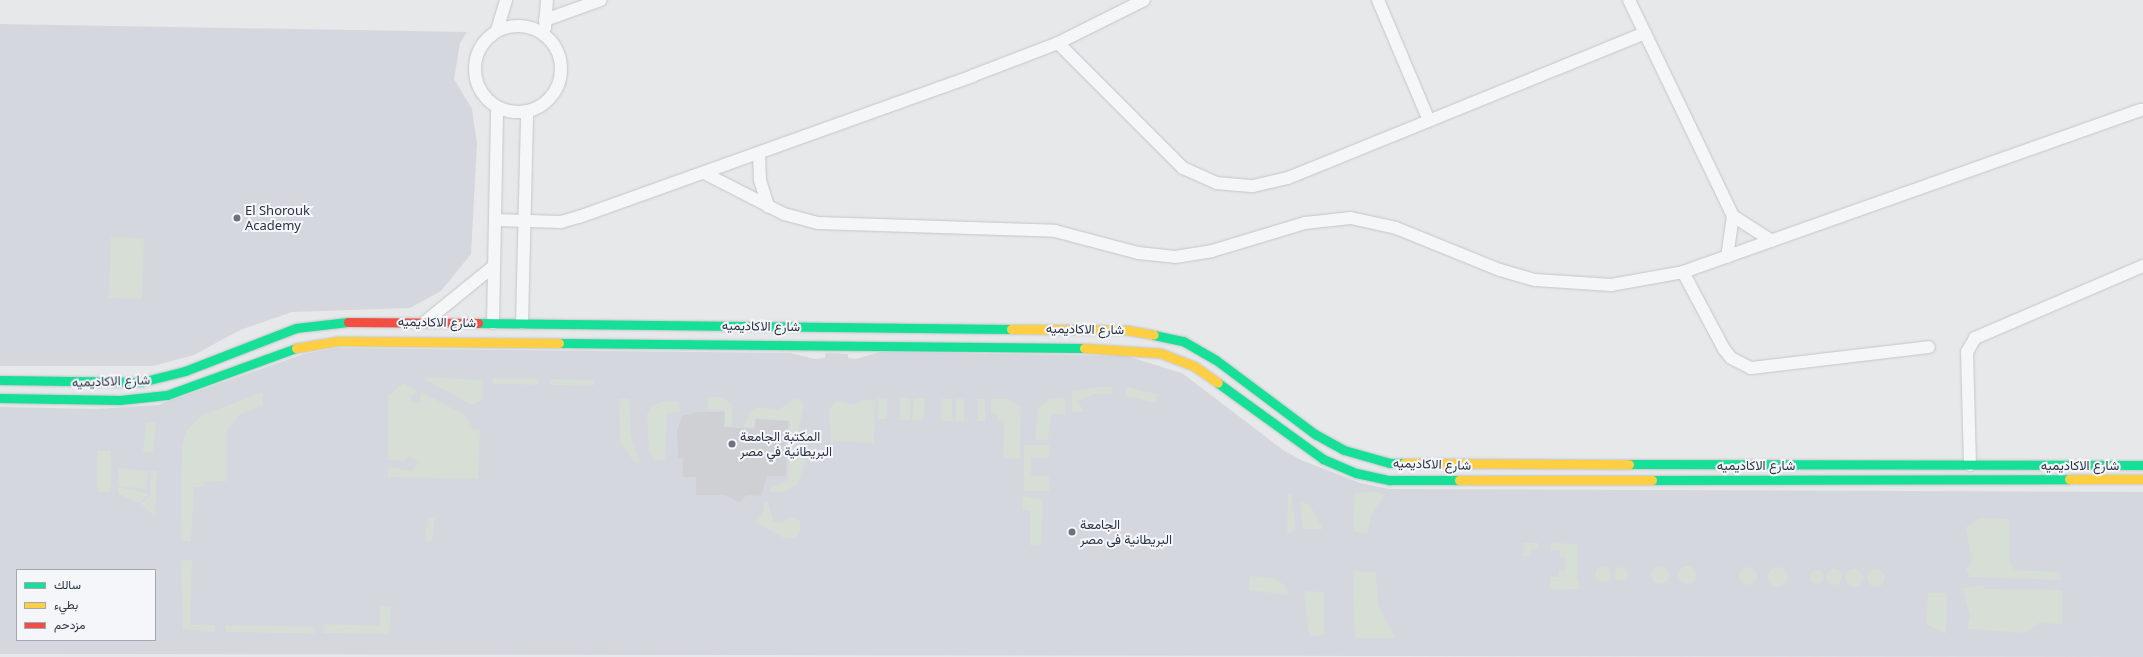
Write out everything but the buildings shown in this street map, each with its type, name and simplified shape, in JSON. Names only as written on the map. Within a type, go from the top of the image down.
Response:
[{"type":"street","points":[[493,323],[498,108],[477,84],[474,69],[476,54],[497,30],[506,0]]},
{"type":"street","points":[[498,108],[527,111],[548,100],[560,79],[559,55],[546,35],[545,20],[547,0]]},
{"type":"street","points":[[545,20],[601,0]]},
{"type":"street","points":[[495,220],[561,222],[579,217],[704,173],[1058,43],[1144,0]]},
{"type":"street","points":[[1378,0],[1429,121]]},
{"type":"street","points":[[1629,0],[1733,216],[1772,240]]},
{"type":"street","points":[[497,30],[522,25],[546,35]]},
{"type":"street","points":[[1058,43],[1169,156],[1183,168],[1216,183],[1247,186],[1271,184],[1645,33]]},
{"type":"street","points":[[704,173],[768,207],[801,220],[831,224],[1055,231],[1138,253],[1175,257],[1212,251],[1305,223],[1351,218],[1396,228],[1500,270],[1536,280],[1611,285],[1683,272],[2141,110]]},
{"type":"street","points":[[522,323],[527,111]]},
{"type":"street","points":[[759,153],[760,180],[768,207]]},
{"type":"street","points":[[1728,256],[1733,216]]},
{"type":"street","points":[[425,322],[494,266]]},
{"type":"street","points":[[1970,465],[1967,352],[1975,338],[2143,266]]},
{"type":"street","points":[[1683,272],[1724,349],[1731,358],[1751,368],[1929,347]]},
{"type":"street","name":"شارع الاكاديميه","points":[[0,380],[118,383],[163,378],[296,328],[336,322],[1127,330],[1165,335],[1200,350],[1315,434],[1344,450],[1390,463],[1456,465],[2143,465]]},
{"type":"street","points":[[633,324],[633,343]]},
{"type":"street","points":[[296,328],[300,347]]},
{"type":"street","points":[[973,328],[973,347]]},
{"type":"street","name":"شارع الاكاديميه","points":[[0,398],[120,400],[167,395],[300,347],[357,340],[1124,348],[1160,353],[1194,366],[1308,450],[1339,467],[1390,480],[2143,480]]},
{"type":"street","points":[[60,382],[62,400]]},
{"type":"street","points":[[1456,465],[1456,481]]},
{"type":"street","points":[[1904,465],[1904,480]]},
{"type":"shaded area","name":"El Shorouk Academy","points":[[0,24],[467,32],[460,43],[454,79],[472,109],[477,144],[471,254],[441,291],[410,308],[292,312],[240,330],[194,355],[153,366],[0,366]]},
{"type":"shaded area","points":[[111,237],[144,238],[142,299],[109,298]]},
{"type":"shaded area","name":"الجامعة البريطانية فى مصر","points":[[336,348],[790,353],[815,359],[825,358],[826,353],[848,354],[848,358],[856,359],[880,352],[1126,356],[1182,373],[1283,450],[1301,460],[1360,483],[1389,489],[2143,492],[2143,657],[0,654],[0,407],[97,409],[158,405],[304,354]]},
{"type":"shaded area","points":[[428,377],[483,380],[483,399],[472,405],[426,380]]},
{"type":"shaded area","points":[[493,378],[538,379],[538,385],[493,384]]},
{"type":"shaded area","points":[[550,379],[594,380],[594,386],[550,385]]},
{"type":"shaded area","points":[[403,383],[418,391],[410,397],[412,403],[420,403],[421,392],[465,415],[473,429],[480,430],[478,479],[388,477],[388,467],[411,471],[418,463],[410,456],[404,461],[388,460],[388,396]]},
{"type":"shaded area","points":[[1095,387],[1112,387],[1112,394],[1094,394],[1078,401],[1084,412],[1072,412],[1072,391]]},
{"type":"shaded area","points":[[1127,387],[1157,394],[1155,403],[1125,396]]},
{"type":"shaded area","points":[[263,392],[263,405],[239,415],[227,431],[227,481],[204,482],[203,487],[194,487],[191,541],[181,541],[182,445],[187,430],[202,415]]},
{"type":"shaded area","points":[[708,397],[721,397],[732,404],[732,426],[725,426],[725,410],[708,409]]},
{"type":"shaded area","points":[[878,398],[887,398],[887,419],[878,419]]},
{"type":"shaded area","points":[[900,398],[910,398],[910,420],[900,420]]},
{"type":"shaded area","points":[[914,398],[925,399],[923,421],[912,420]]},
{"type":"shaded area","points":[[1050,398],[1065,398],[1065,414],[1051,414],[1048,440],[1035,440],[1038,409]]},
{"type":"shaded area","points":[[619,399],[629,399],[631,436],[640,463],[635,463],[620,442]]},
{"type":"shaded area","points":[[794,399],[799,399],[804,405],[796,439],[790,438],[790,421],[755,418],[754,427],[744,427],[751,410],[759,407],[778,410]]},
{"type":"shaded area","points":[[864,399],[875,401],[874,443],[831,441],[829,409],[837,401],[855,405]]},
{"type":"shaded area","points":[[941,399],[952,399],[952,421],[941,421]]},
{"type":"shaded area","points":[[956,399],[964,399],[964,421],[956,421]]},
{"type":"shaded area","points":[[978,399],[985,399],[985,421],[978,421]]},
{"type":"shaded area","points":[[991,399],[1009,399],[1021,408],[1020,459],[1003,458],[1004,421],[998,420],[998,414],[991,413]]},
{"type":"shaded area","points":[[665,401],[679,402],[680,412],[667,413],[665,460],[654,460],[649,451],[647,414],[653,405]]},
{"type":"shaded area","points":[[146,422],[156,423],[153,453],[143,452]]},
{"type":"shaded area","points":[[1024,445],[1049,445],[1049,458],[1031,458],[1031,476],[1049,476],[1049,491],[1024,491]]},
{"type":"shaded area","points":[[97,451],[111,451],[111,492],[97,492]]},
{"type":"shaded area","points":[[790,455],[806,458],[798,484],[785,492],[770,492],[770,488],[788,480]]},
{"type":"shaded area","points":[[119,468],[148,471],[146,489],[117,486]]},
{"type":"shaded area","points":[[151,471],[157,471],[155,516],[141,504],[151,494]]},
{"type":"shaded area","points":[[118,487],[148,494],[140,503],[118,494]]},
{"type":"shaded area","points":[[1379,492],[1385,495],[1372,513],[1367,534],[1353,531],[1355,493]]},
{"type":"shaded area","points":[[1288,493],[1291,494],[1296,528],[1287,535]]},
{"type":"shaded area","points":[[1023,496],[1043,500],[1041,546],[1030,545],[1030,510],[1022,510]]},
{"type":"shaded area","points":[[768,501],[773,521],[780,523],[791,517],[799,520],[801,528],[796,538],[784,538],[755,522],[763,513],[764,502]]},
{"type":"shaded area","points":[[1300,502],[1310,505],[1323,529],[1303,529]]},
{"type":"shaded area","points":[[428,517],[435,518],[432,542],[425,541]]},
{"type":"shaded area","points":[[1980,518],[2009,519],[2009,561],[2015,570],[2058,572],[2063,580],[1970,577],[1966,569],[1972,563],[1966,527]]},
{"type":"shaded area","points":[[1523,543],[1539,543],[1538,549],[1531,549],[1531,556],[1523,556]]},
{"type":"shaded area","points":[[1551,543],[1577,544],[1577,575],[1580,589],[1550,590],[1550,577],[1559,577],[1559,571],[1565,571],[1565,557],[1560,557],[1560,550],[1551,550]]},
{"type":"shaded area","points":[[181,560],[192,560],[190,625],[215,625],[214,632],[183,629]]},
{"type":"shaded area","points":[[1600,566],[1606,566],[1611,571],[1609,580],[1606,582],[1600,582],[1595,577],[1595,571]]},
{"type":"shaded area","points":[[1656,566],[1664,566],[1669,571],[1667,582],[1664,584],[1656,584],[1651,579],[1651,571]]},
{"type":"shaded area","points":[[1687,566],[1693,569],[1696,575],[1693,581],[1687,584],[1681,581],[1678,575],[1681,569]]},
{"type":"shaded area","points":[[1618,567],[1624,567],[1628,571],[1628,577],[1624,581],[1618,581],[1614,577],[1614,571]]},
{"type":"shaded area","points":[[1748,567],[1754,570],[1757,576],[1754,582],[1748,585],[1742,582],[1739,576],[1742,570]]},
{"type":"shaded area","points":[[1778,567],[1785,570],[1788,577],[1785,584],[1778,587],[1771,584],[1768,577],[1771,570]]},
{"type":"shaded area","points":[[1834,569],[1841,574],[1842,577],[1837,584],[1834,585],[1827,580],[1826,577],[1831,570]]},
{"type":"shaded area","points":[[1854,569],[1860,572],[1863,578],[1860,584],[1854,587],[1848,584],[1845,578],[1848,572]]},
{"type":"shaded area","points":[[1876,569],[1882,572],[1885,578],[1882,584],[1876,587],[1870,584],[1867,578],[1870,572]]},
{"type":"shaded area","points":[[1814,570],[1820,570],[1824,574],[1824,580],[1820,584],[1814,584],[1810,580],[1810,574]]},
{"type":"shaded area","points":[[1353,571],[1376,572],[1378,605],[1395,638],[1355,638]]},
{"type":"shaded area","points":[[1250,576],[1276,579],[1284,585],[1289,595],[1249,590]]},
{"type":"shaded area","points":[[1984,585],[1985,589],[2062,590],[2062,625],[2040,622],[2026,633],[1967,629],[1970,616],[1963,588]]},
{"type":"shaded area","points":[[1304,591],[1324,592],[1324,635],[1311,636],[1308,630]]},
{"type":"shaded area","points":[[1928,593],[1947,593],[1946,634],[1926,624]]},
{"type":"shaded area","points":[[380,606],[391,607],[389,634],[323,633],[323,624],[380,626]]},
{"type":"shaded area","points":[[226,625],[315,627],[315,634],[226,632]]},
{"type":"traffic: fast","points":[[0,380],[141,382],[185,371],[296,328],[348,322]]},
{"type":"traffic: fast","points":[[478,323],[1011,329]]},
{"type":"traffic: fast","points":[[1154,335],[1183,341],[1216,360],[1315,434],[1344,450],[1390,463],[1404,463]]},
{"type":"traffic: fast","points":[[559,343],[1084,348]]},
{"type":"traffic: fast","points":[[0,398],[120,400],[167,395],[296,348]]},
{"type":"traffic: fast","points":[[1218,383],[1323,459],[1356,473],[1390,480],[1459,480]]},
{"type":"traffic: fast","points":[[1629,464],[2143,465]]},
{"type":"traffic: fast","points":[[1652,480],[2069,479]]},
{"type":"traffic: slow","points":[[1011,329],[1127,330],[1154,335]]},
{"type":"traffic: slow","points":[[296,348],[338,341],[559,343]]},
{"type":"traffic: slow","points":[[1084,348],[1160,353],[1194,366],[1218,383]]},
{"type":"traffic: slow","points":[[1404,463],[1629,464]]},
{"type":"traffic: slow","points":[[2069,479],[2143,479]]},
{"type":"traffic: slow","points":[[1459,480],[1652,480]]},
{"type":"traffic: jam","points":[[348,322],[478,323]]},
{"type":"place","name":"El Shorouk Academy","points":[[237,218]]},
{"type":"place","name":"المكتبة الجامعة البريطانية في مصر","points":[[732,444]]},
{"type":"place","name":"الجامعة البريطانية فى مصر","points":[[1072,532]]}]
